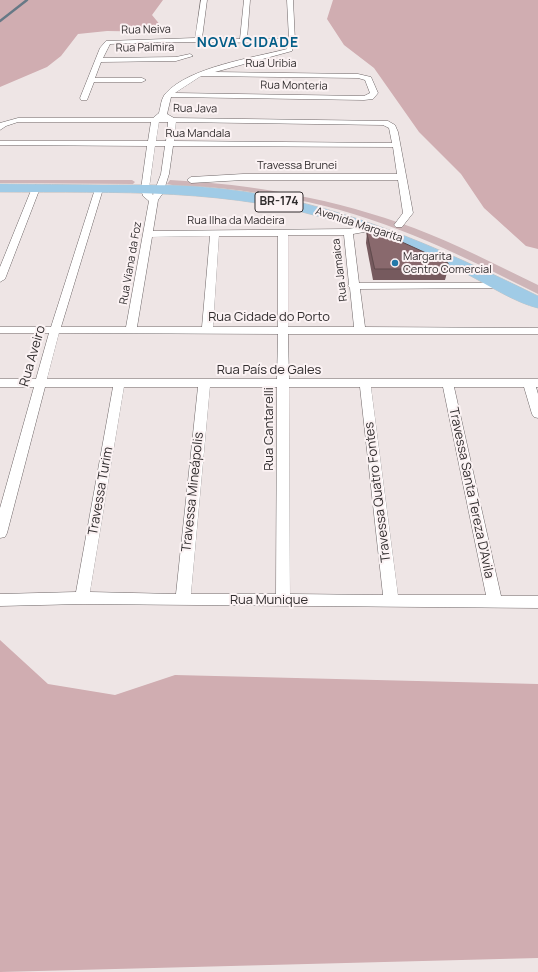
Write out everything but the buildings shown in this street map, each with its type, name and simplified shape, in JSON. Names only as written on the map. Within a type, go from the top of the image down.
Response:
[{"type":"main road","name":"Avenida Margarita","points":[[0,177],[209,191],[273,201],[310,209],[372,228],[428,250],[538,303]]},
{"type":"main road","name":"Avenida Margarita","points":[[0,188],[99,189],[154,187],[191,180],[294,194],[399,225],[496,267]]},
{"type":"street","points":[[204,0],[198,40],[292,41]]},
{"type":"street","points":[[243,41],[247,0]]},
{"type":"street","points":[[154,187],[151,144],[155,120],[163,114],[165,100],[168,95],[188,80],[200,74],[290,50],[292,41],[290,0]]},
{"type":"street","name":"Rua Neiva","points":[[84,98],[103,48],[108,42],[198,40]]},
{"type":"street","name":"Rua Palmira","points":[[99,60],[176,60],[190,56]]},
{"type":"street","name":"Rua Uribia","points":[[200,74],[341,75]]},
{"type":"street","name":"Rua Monteria","points":[[168,95],[364,98],[370,97],[374,93],[368,79],[358,76],[341,75]]},
{"type":"street","points":[[91,80],[142,80]]},
{"type":"street","points":[[154,187],[168,144],[172,120],[163,114]]},
{"type":"street","name":"Rua Java","points":[[0,128],[3,124],[18,120],[380,122],[392,127],[395,145]]},
{"type":"street","name":"Rua Mandala","points":[[0,143],[395,145]]},
{"type":"street","points":[[395,145],[403,177],[408,213],[399,225]]},
{"type":"street","name":"Travessa Brunei","points":[[191,180],[243,177],[403,177]]},
{"type":"street","name":"Rua Viana da Foz","points":[[131,330],[148,234],[154,187]]},
{"type":"street","points":[[0,279],[36,188]]},
{"type":"street","name":"Rua Aveiro","points":[[0,532],[55,330],[99,189]]},
{"type":"street","name":"Rua Jamaica","points":[[360,331],[353,286],[348,232],[372,228]]},
{"type":"street","name":"Rua Ilha da Madeira","points":[[148,234],[348,232]]},
{"type":"street","points":[[206,331],[215,233]]},
{"type":"street","name":"Rua Cantarelli","points":[[283,233],[283,600]]},
{"type":"street","points":[[353,286],[502,285]]},
{"type":"street","name":"Rua Cidade do Porto","points":[[0,330],[538,331]]},
{"type":"street","name":"Rua País de Gales","points":[[0,383],[533,383]]},
{"type":"street","points":[[533,383],[538,414]]},
{"type":"street","name":"Travessa Turim","points":[[82,598],[119,384]]},
{"type":"street","name":"Travessa Mineápolis","points":[[183,600],[204,384]]},
{"type":"street","name":"Travessa Quatro Fontes","points":[[365,384],[391,601]]},
{"type":"street","name":"Travessa Santa Tereza D'Avila","points":[[448,384],[495,602]]},
{"type":"street","name":"Rua Munique","points":[[0,600],[82,598],[538,602]]},
{"type":"shaded area","points":[[0,0],[163,0],[152,15],[166,32],[107,31],[78,34],[61,56],[47,67],[0,87]]},
{"type":"shaded area","points":[[333,0],[538,0],[538,249],[526,246],[484,208],[461,174],[419,132],[374,68],[344,45],[327,19]]},
{"type":"shaded area","points":[[0,180],[132,180],[135,182],[133,184],[0,183]]},
{"type":"shaded area","points":[[170,180],[263,189],[324,201],[384,218],[414,228],[445,241],[538,285],[538,294],[426,240],[369,219],[308,202],[252,192],[212,187],[167,184]]},
{"type":"shaded area","points":[[0,640],[48,684],[115,695],[175,675],[538,684],[538,958],[0,972]]},
{"type":"waterway","points":[[0,21],[27,0]]},
{"type":"place","name":"Margarita Centro Comercial","points":[[395,263]]},
{"type":"district","name":"NOVA CIDADE","points":[[248,43]]}]
